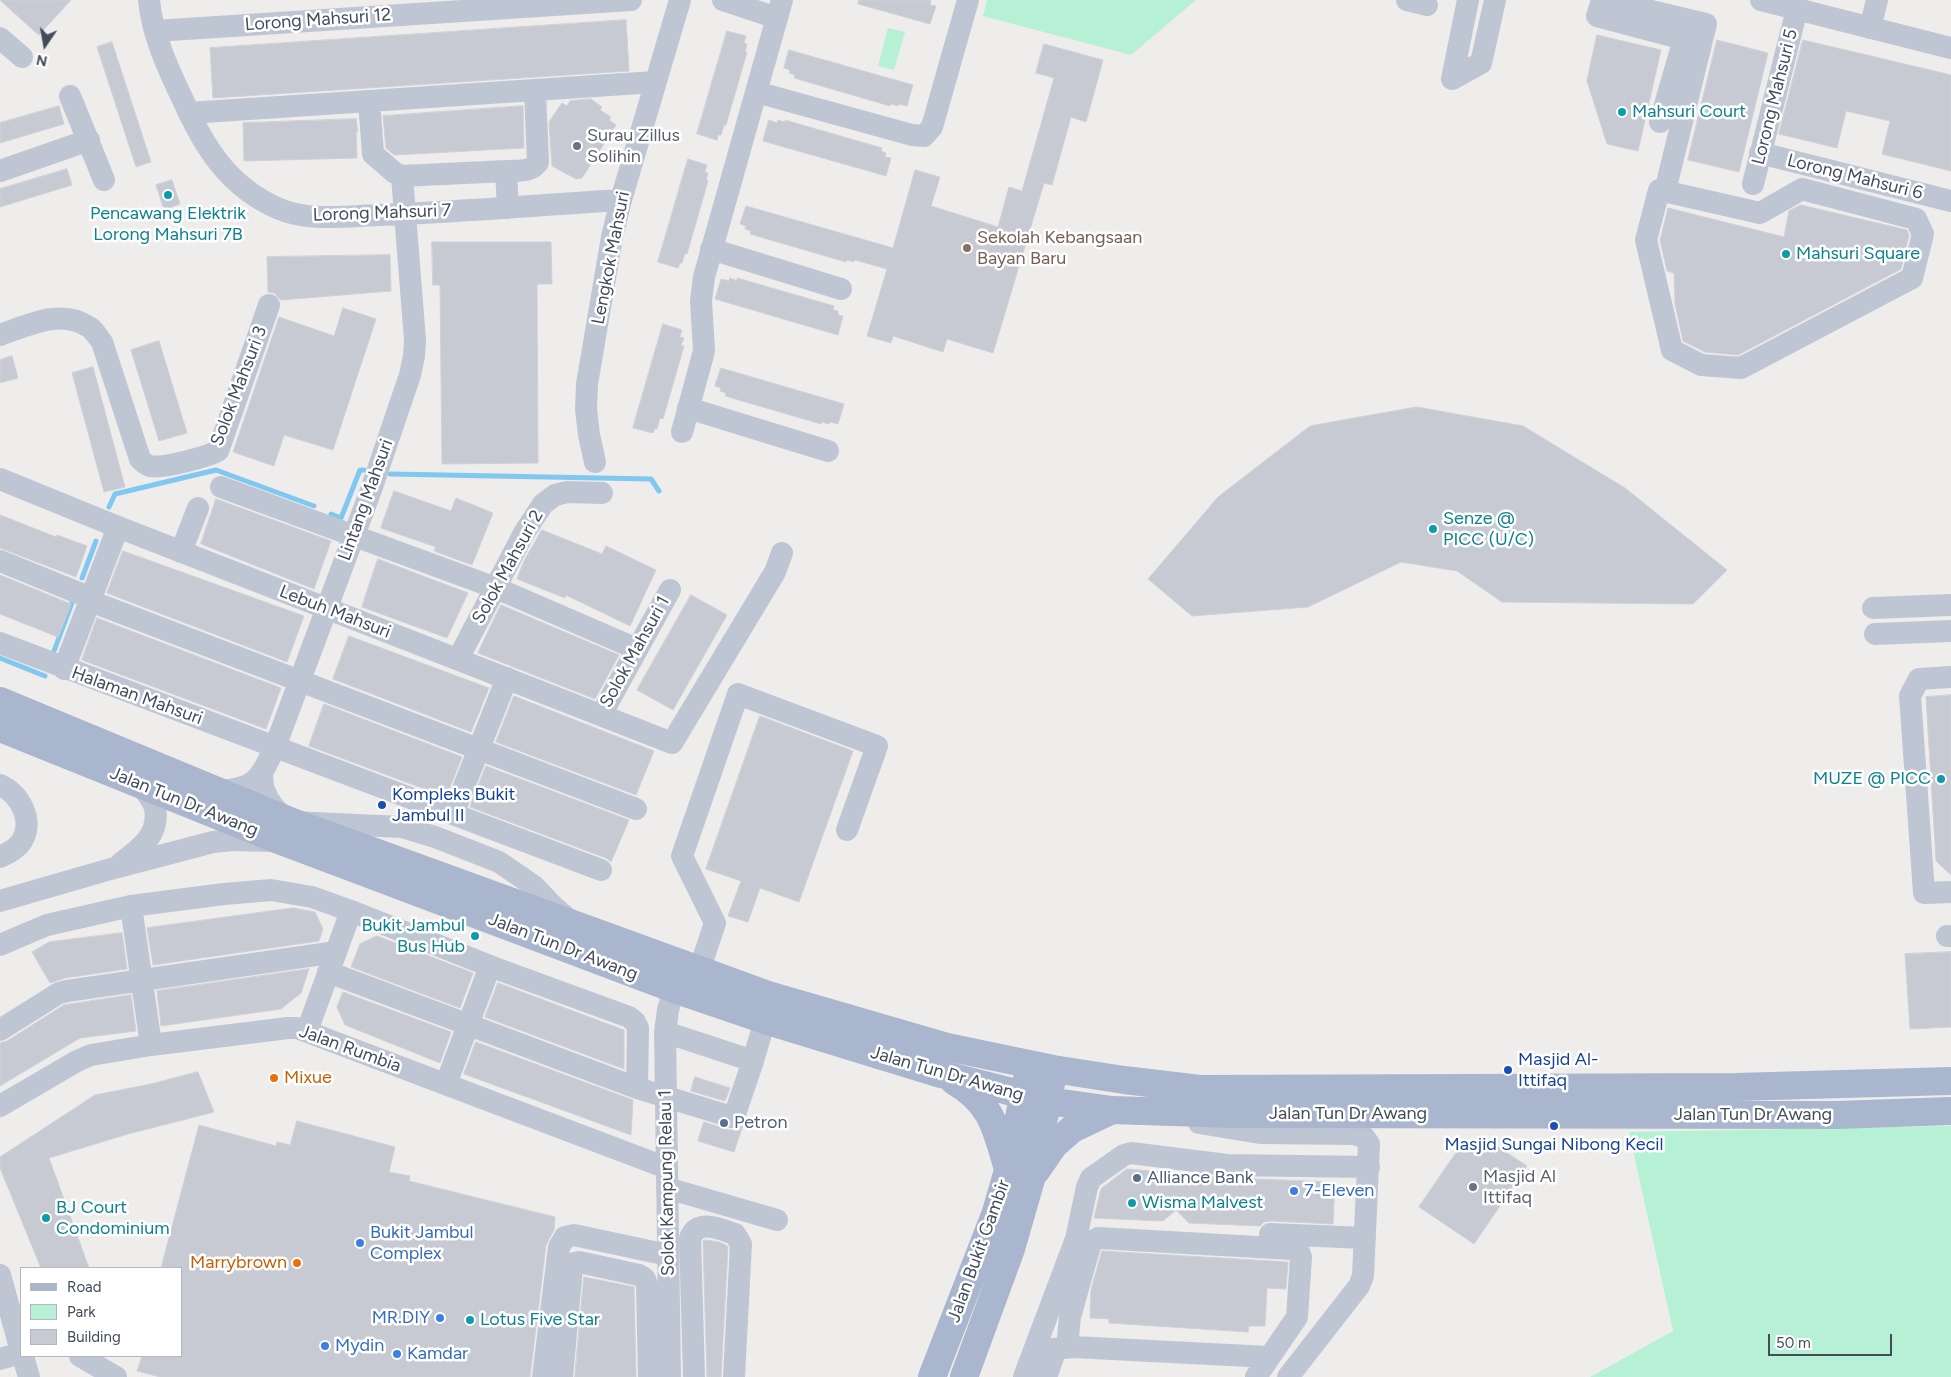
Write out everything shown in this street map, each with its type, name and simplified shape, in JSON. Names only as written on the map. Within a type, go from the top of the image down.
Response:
[{"type":"main road","name":"Jalan Tun Dr Awang","points":[[0,701],[214,791],[286,831],[674,989],[765,1020],[941,1074],[1036,1098],[1112,1110],[1170,1113],[1838,1115],[1951,1111]]},
{"type":"main road","name":"Jalan Tun Dr Awang","points":[[0,728],[140,784],[577,927],[768,996],[947,1047],[1042,1067],[1124,1080],[1200,1089],[1264,1090],[1717,1087],[1951,1081]]},
{"type":"main road","name":"Jalan Bukit Gambir","points":[[964,1377],[1011,1249],[1020,1173],[1042,1067]]},
{"type":"main road","points":[[941,1074],[967,1088],[981,1101],[1020,1173],[1072,1129],[1112,1110]]},
{"type":"main road","name":"Jalan Bukit Gambir","points":[[932,1377],[996,1212],[1020,1173]]},
{"type":"street","name":"Lorong Mahsuri 7","points":[[149,0],[155,31],[189,114],[211,154],[242,187],[279,209],[301,215],[330,216],[404,214],[620,200]]},
{"type":"street","name":"Lorong Mahsuri 12","points":[[155,31],[388,8],[631,0]]},
{"type":"street","name":"Lengkok Mahsuri","points":[[595,462],[586,409],[587,384],[612,237],[620,200],[680,0]]},
{"type":"street","points":[[682,432],[704,351],[702,301],[704,277],[780,9],[723,0]]},
{"type":"street","points":[[756,92],[912,135],[924,136],[932,127],[968,0]]},
{"type":"street","points":[[1468,0],[1452,79],[1481,64],[1495,0]]},
{"type":"street","points":[[1660,122],[1684,39],[1598,16],[1603,0],[1706,24],[1665,191]]},
{"type":"street","points":[[1761,0],[1951,48]]},
{"type":"street","points":[[1870,28],[1877,0]]},
{"type":"street","name":"Lorong Mahsuri 5","points":[[1753,184],[1797,9]]},
{"type":"street","points":[[0,38],[22,57]]},
{"type":"street","points":[[189,114],[655,82]]},
{"type":"street","points":[[369,101],[373,154],[395,173],[402,176],[528,170],[536,166],[538,162],[535,90]]},
{"type":"street","points":[[70,96],[104,180]]},
{"type":"street","points":[[0,171],[89,140]]},
{"type":"street","name":"Lorong Mahsuri 6","points":[[1760,153],[1951,201]]},
{"type":"street","points":[[506,170],[508,208]]},
{"type":"street","name":"Lintang Mahsuri","points":[[262,774],[275,747],[300,681],[410,376],[415,340],[402,176]]},
{"type":"street","points":[[1802,189],[1916,219],[1923,234],[1912,278],[1741,368],[1701,365],[1672,350],[1646,240],[1659,190],[1665,191],[1760,213],[1802,189]]},
{"type":"street","points":[[712,249],[842,289]]},
{"type":"street","name":"Solok Mahsuri 3","points":[[0,335],[50,318],[72,319],[91,327],[102,342],[140,459],[147,466],[156,467],[208,456],[218,451],[269,305]]},
{"type":"street","points":[[688,408],[828,451]]},
{"type":"street","name":"Lebuh Mahsuri","points":[[0,479],[181,552],[672,743],[775,572],[782,553]]},
{"type":"street","points":[[221,487],[496,588],[637,649]]},
{"type":"street","name":"Solok Mahsuri 2","points":[[458,659],[524,532],[543,504],[555,495],[567,492],[602,493]]},
{"type":"street","points":[[181,552],[198,508]]},
{"type":"street","points":[[64,669],[118,527]]},
{"type":"street","points":[[0,561],[90,599],[300,681],[636,809]]},
{"type":"street","name":"Solok Mahsuri 1","points":[[601,715],[670,590]]},
{"type":"street","points":[[1873,608],[1951,605]]},
{"type":"street","points":[[1875,634],[1951,631]]},
{"type":"street","name":"Halaman Mahsuri","points":[[0,643],[64,669],[275,747]]},
{"type":"street","points":[[1951,677],[1919,679],[1910,696],[1924,893],[1951,892]]},
{"type":"street","points":[[453,814],[507,678]]},
{"type":"street","points":[[699,971],[715,923],[682,856],[738,694],[877,746],[847,830]]},
{"type":"street","points":[[275,747],[601,870]]},
{"type":"street","points":[[214,791],[235,790],[250,784],[262,774]]},
{"type":"street","points":[[262,774],[263,788],[286,831]]},
{"type":"street","points":[[114,868],[144,846],[151,835],[155,821],[154,807],[140,784]]},
{"type":"street","points":[[0,785],[16,795],[23,807],[26,831],[16,848],[0,857]]},
{"type":"street","points":[[0,901],[213,842],[286,831],[402,827],[435,837],[499,862],[534,886],[577,927]]},
{"type":"street","points":[[36,890],[46,925]]},
{"type":"street","points":[[0,945],[46,925],[131,906],[271,890],[312,897],[490,966],[629,1017],[638,1028],[638,1088]]},
{"type":"street","points":[[131,906],[151,1045]]},
{"type":"street","points":[[307,1031],[351,911]]},
{"type":"street","points":[[0,1030],[59,994],[141,979],[332,962],[469,1024],[638,1088],[732,1117],[735,1114],[765,1020]]},
{"type":"street","points":[[446,1084],[490,966]]},
{"type":"street","name":"Solok Kampung Relau 1","points":[[670,1377],[661,1292],[668,1255],[665,1032],[668,1010],[674,989]]},
{"type":"street","name":"Jalan Rumbia","points":[[0,1106],[77,1061],[91,1055],[151,1045],[288,1028],[307,1031],[446,1084],[667,1178],[756,1214],[778,1220]]},
{"type":"street","points":[[665,1032],[753,1061]]},
{"type":"street","points":[[1170,1113],[1197,1122],[1260,1133],[1353,1134],[1364,1137],[1370,1144],[1363,1276],[1359,1286],[1288,1377]]},
{"type":"street","points":[[1046,1377],[1087,1186],[1091,1178],[1124,1155],[1131,1153],[1228,1165],[1369,1167]]},
{"type":"street","points":[[694,1377],[690,1238],[692,1233],[707,1225],[735,1234],[741,1244],[734,1377]]},
{"type":"street","points":[[1079,1227],[1365,1238]]},
{"type":"street","points":[[544,1377],[559,1246],[565,1236],[574,1235],[668,1255]]},
{"type":"street","points":[[1024,1377],[1053,1347],[1070,1317],[1091,1242],[1098,1238],[1292,1249],[1299,1252],[1301,1257],[1297,1316],[1256,1377]]},
{"type":"street","points":[[562,1377],[572,1267],[574,1263],[579,1262],[639,1275],[661,1292],[692,1301]]},
{"type":"street","points":[[0,1275],[18,1327],[20,1340]]},
{"type":"street","points":[[649,1377],[661,1292]]},
{"type":"street","points":[[1053,1347],[1269,1358]]},
{"type":"street","points":[[0,1359],[20,1354]]},
{"type":"street","points":[[23,1357],[29,1377]]},
{"type":"street","points":[[82,1357],[116,1377]]},
{"type":"green space","points":[[987,0],[1196,0],[1131,55],[983,16]]},
{"type":"green space","points":[[888,28],[905,32],[894,70],[878,66]]},
{"type":"green space","points":[[1951,1126],[1951,1377],[1590,1377],[1673,1331],[1629,1132]]},
{"type":"building","points":[[0,0],[71,0],[39,35]]},
{"type":"building","points":[[859,0],[931,0],[930,5],[936,6],[930,24],[858,4]]},
{"type":"building","points":[[626,20],[629,71],[213,98],[210,48]]},
{"type":"building","points":[[727,31],[746,36],[744,43],[747,44],[745,52],[747,52],[726,125],[724,125],[721,135],[718,135],[717,140],[697,134]]},
{"type":"building","name":"Mahsuri Court","points":[[1597,35],[1661,50],[1638,151],[1607,144],[1587,81]]},
{"type":"building","points":[[1717,40],[1768,53],[1739,172],[1688,160]]},
{"type":"building","points":[[1803,40],[1951,75],[1951,171],[1882,154],[1890,121],[1846,111],[1837,148],[1779,134]]},
{"type":"building","points":[[112,42],[151,162],[136,167],[97,47]]},
{"type":"building","points":[[1044,44],[1103,60],[1086,122],[1071,117],[1052,185],[1044,183],[993,353],[947,339],[943,352],[893,336],[891,343],[867,336],[887,269],[855,260],[854,262],[847,260],[846,262],[750,234],[751,231],[745,229],[746,226],[740,224],[746,206],[893,248],[915,170],[940,177],[931,206],[998,227],[1009,187],[1022,191],[1054,78],[1036,73]]},
{"type":"building","points":[[789,50],[913,85],[907,106],[891,104],[890,106],[794,78],[795,75],[789,73],[790,70],[784,68]]},
{"type":"building","name":"Surau Zillus Solihin","points":[[591,99],[602,107],[600,110],[611,117],[609,120],[616,125],[582,178],[576,179],[552,166],[549,122],[562,103],[567,106],[570,101]]},
{"type":"building","points":[[59,106],[64,124],[0,143],[0,123]]},
{"type":"building","points":[[523,106],[524,148],[394,155],[386,148],[383,116]]},
{"type":"building","points":[[356,119],[358,132],[356,131],[357,158],[244,161],[243,123]]},
{"type":"building","points":[[769,120],[777,123],[778,120],[785,122],[785,120],[882,148],[881,151],[886,153],[885,157],[891,158],[886,176],[763,141]]},
{"type":"building","points":[[688,159],[707,165],[705,172],[708,173],[706,180],[708,181],[687,254],[685,253],[682,263],[680,263],[678,268],[658,262]]},
{"type":"building","points":[[67,169],[72,185],[0,207],[0,189]]},
{"type":"building","name":"Pencawang Elektrik Lorong Mahsuri 7B","points":[[172,180],[180,204],[164,210],[156,185]]},
{"type":"building","name":"Mahsuri Square","points":[[1801,205],[1907,230],[1909,235],[1901,269],[1738,355],[1705,352],[1683,341],[1675,304],[1674,273],[1667,271],[1660,240],[1668,208],[1784,237],[1789,211]]},
{"type":"building","points":[[432,242],[551,242],[552,284],[537,284],[538,463],[442,464],[440,285],[433,285]]},
{"type":"building","points":[[390,255],[391,291],[281,300],[274,293],[268,292],[267,257]]},
{"type":"building","points":[[730,278],[737,281],[737,278],[834,306],[833,310],[838,311],[838,315],[843,316],[838,335],[715,299],[721,279],[729,281]]},
{"type":"building","points":[[343,308],[376,319],[333,450],[284,435],[274,466],[233,452],[279,317],[334,336]]},
{"type":"building","points":[[663,324],[682,330],[680,337],[684,338],[681,345],[684,346],[663,419],[660,418],[657,429],[655,428],[653,433],[633,428]]},
{"type":"building","points":[[159,341],[187,433],[159,441],[131,350]]},
{"type":"building","points":[[12,356],[18,378],[0,383],[0,360]]},
{"type":"building","points":[[93,367],[125,487],[104,492],[72,373]]},
{"type":"building","points":[[721,368],[844,404],[838,424],[822,422],[821,424],[725,396],[726,393],[720,391],[721,388],[715,386]]},
{"type":"building","name":"Senze @ PICC (U/C)","points":[[1417,407],[1523,426],[1625,488],[1727,570],[1693,604],[1502,602],[1457,571],[1401,562],[1308,607],[1192,616],[1148,579],[1218,497],[1310,426]]},
{"type":"building","points":[[394,491],[451,511],[456,498],[493,513],[472,565],[434,551],[436,547],[381,528]]},
{"type":"building","points":[[216,499],[331,541],[314,589],[201,544]]},
{"type":"building","points":[[0,515],[56,537],[57,535],[87,546],[76,577],[0,548]]},
{"type":"building","points":[[542,530],[602,554],[606,546],[656,570],[630,626],[566,595],[565,598],[517,579],[524,561]]},
{"type":"building","points":[[123,551],[304,616],[287,662],[107,593]]},
{"type":"building","points":[[378,559],[468,593],[447,638],[362,607]]},
{"type":"building","points":[[0,575],[71,604],[58,637],[0,614]]},
{"type":"building","points":[[691,595],[727,615],[673,710],[637,690]]},
{"type":"building","points":[[501,605],[619,655],[595,699],[478,653]]},
{"type":"building","points":[[97,618],[281,688],[266,729],[82,660]]},
{"type":"building","points":[[349,636],[489,688],[471,732],[333,679]]},
{"type":"building","name":"MUZE @ PICC","points":[[1951,695],[1951,875],[1936,861],[1926,697]]},
{"type":"building","points":[[514,696],[654,751],[636,795],[496,742]]},
{"type":"building","points":[[324,704],[462,757],[446,797],[309,746]]},
{"type":"building","points":[[760,716],[853,751],[799,902],[760,888],[748,922],[728,916],[741,881],[706,869]]},
{"type":"building","points":[[486,766],[629,820],[611,862],[606,858],[470,807]]},
{"type":"building","points":[[293,908],[315,912],[323,929],[319,941],[153,965],[147,928]]},
{"type":"building","points":[[122,933],[127,969],[65,978],[50,983],[32,952],[49,942]]},
{"type":"building","points":[[377,936],[473,973],[460,1008],[351,967],[360,944]]},
{"type":"building","points":[[1951,952],[1951,1027],[1910,1029],[1905,954]]},
{"type":"building","points":[[309,969],[301,993],[281,1009],[161,1026],[157,991]]},
{"type":"building","points":[[498,983],[624,1030],[624,1069],[485,1017]]},
{"type":"building","points":[[343,992],[451,1032],[440,1063],[345,1025],[337,1007]]},
{"type":"building","points":[[131,995],[136,1031],[80,1038],[0,1086],[0,1043],[7,1041],[64,1005]]},
{"type":"building","points":[[476,1042],[633,1100],[631,1135],[464,1074]]},
{"type":"building","name":"BJ Court Condominium","points":[[198,1072],[214,1112],[128,1134],[49,1158],[89,1267],[41,1267],[0,1168],[0,1157],[95,1095]]},
{"type":"building","points":[[695,1077],[730,1088],[725,1101],[691,1091]]},
{"type":"building","name":"Bukit Jambul Complex","points":[[297,1121],[395,1147],[389,1172],[410,1176],[409,1181],[555,1217],[554,1230],[546,1245],[530,1377],[160,1377],[137,1371],[142,1357],[182,1357],[182,1267],[161,1267],[199,1125],[276,1146],[277,1142],[290,1145]]},
{"type":"building","points":[[704,1122],[729,1130],[736,1130],[743,1125],[734,1152],[698,1141]]},
{"type":"building","name":"Masjid Al Ittifaq","points":[[1465,1140],[1488,1140],[1527,1166],[1474,1244],[1419,1207]]},
{"type":"building","points":[[1127,1169],[1227,1178],[1335,1182],[1333,1224],[1271,1221],[1264,1222],[1260,1226],[1189,1223],[1176,1210],[1163,1221],[1094,1218],[1101,1189]]},
{"type":"building","points":[[703,1241],[719,1242],[728,1247],[721,1377],[707,1377]]},
{"type":"building","points":[[1102,1251],[1288,1262],[1286,1289],[1267,1288],[1265,1326],[1249,1326],[1248,1332],[1109,1323],[1109,1319],[1090,1318],[1091,1290]]},
{"type":"building","points":[[584,1277],[634,1287],[636,1377],[575,1377]]},
{"type":"waterway","points":[[109,507],[115,494],[216,470],[314,506]]},
{"type":"waterway","points":[[331,514],[341,518],[360,470],[364,470]]},
{"type":"waterway","points":[[390,474],[651,479],[659,491]]},
{"type":"waterway","points":[[82,578],[96,541]]},
{"type":"waterway","points":[[54,651],[73,600]]},
{"type":"waterway","points":[[0,658],[45,676]]},
{"type":"place","name":"Mahsuri Court","points":[[1622,112]]},
{"type":"place","name":"Surau Zillus Solihin","points":[[577,146]]},
{"type":"place","name":"Pencawang Elektrik Lorong Mahsuri 7B","points":[[168,195]]},
{"type":"place","name":"Sekolah Kebangsaan Bayan Baru","points":[[967,248]]},
{"type":"place","name":"Mahsuri Square","points":[[1786,254]]},
{"type":"place","name":"Senze @ PICC (U/C)","points":[[1433,529]]},
{"type":"place","name":"MUZE @ PICC","points":[[1941,779]]},
{"type":"place","name":"Kompleks Bukit Jambul II","points":[[382,805]]},
{"type":"place","name":"Bukit Jambul Bus Hub","points":[[475,936]]},
{"type":"place","name":"Masjid Al- Ittifaq","points":[[1508,1070]]},
{"type":"place","name":"Mixue","points":[[274,1078]]},
{"type":"place","name":"Petron","points":[[724,1123]]},
{"type":"place","name":"Masjid Sungai Nibong Kecil","points":[[1554,1126]]},
{"type":"place","name":"Alliance Bank","points":[[1137,1178]]},
{"type":"place","name":"Masjid Al Ittifaq","points":[[1473,1187]]},
{"type":"place","name":"7-Eleven","points":[[1294,1191]]},
{"type":"place","name":"Wisma Malvest","points":[[1132,1203]]},
{"type":"place","name":"BJ Court Condominium","points":[[46,1218]]},
{"type":"place","name":"Bukit Jambul Complex","points":[[360,1243]]},
{"type":"place","name":"Marrybrown","points":[[297,1263]]},
{"type":"place","name":"MR.DIY","points":[[440,1318]]},
{"type":"place","name":"Lotus Five Star","points":[[470,1320]]},
{"type":"place","name":"Mydin","points":[[325,1346]]},
{"type":"place","name":"Kamdar","points":[[397,1354]]}]
